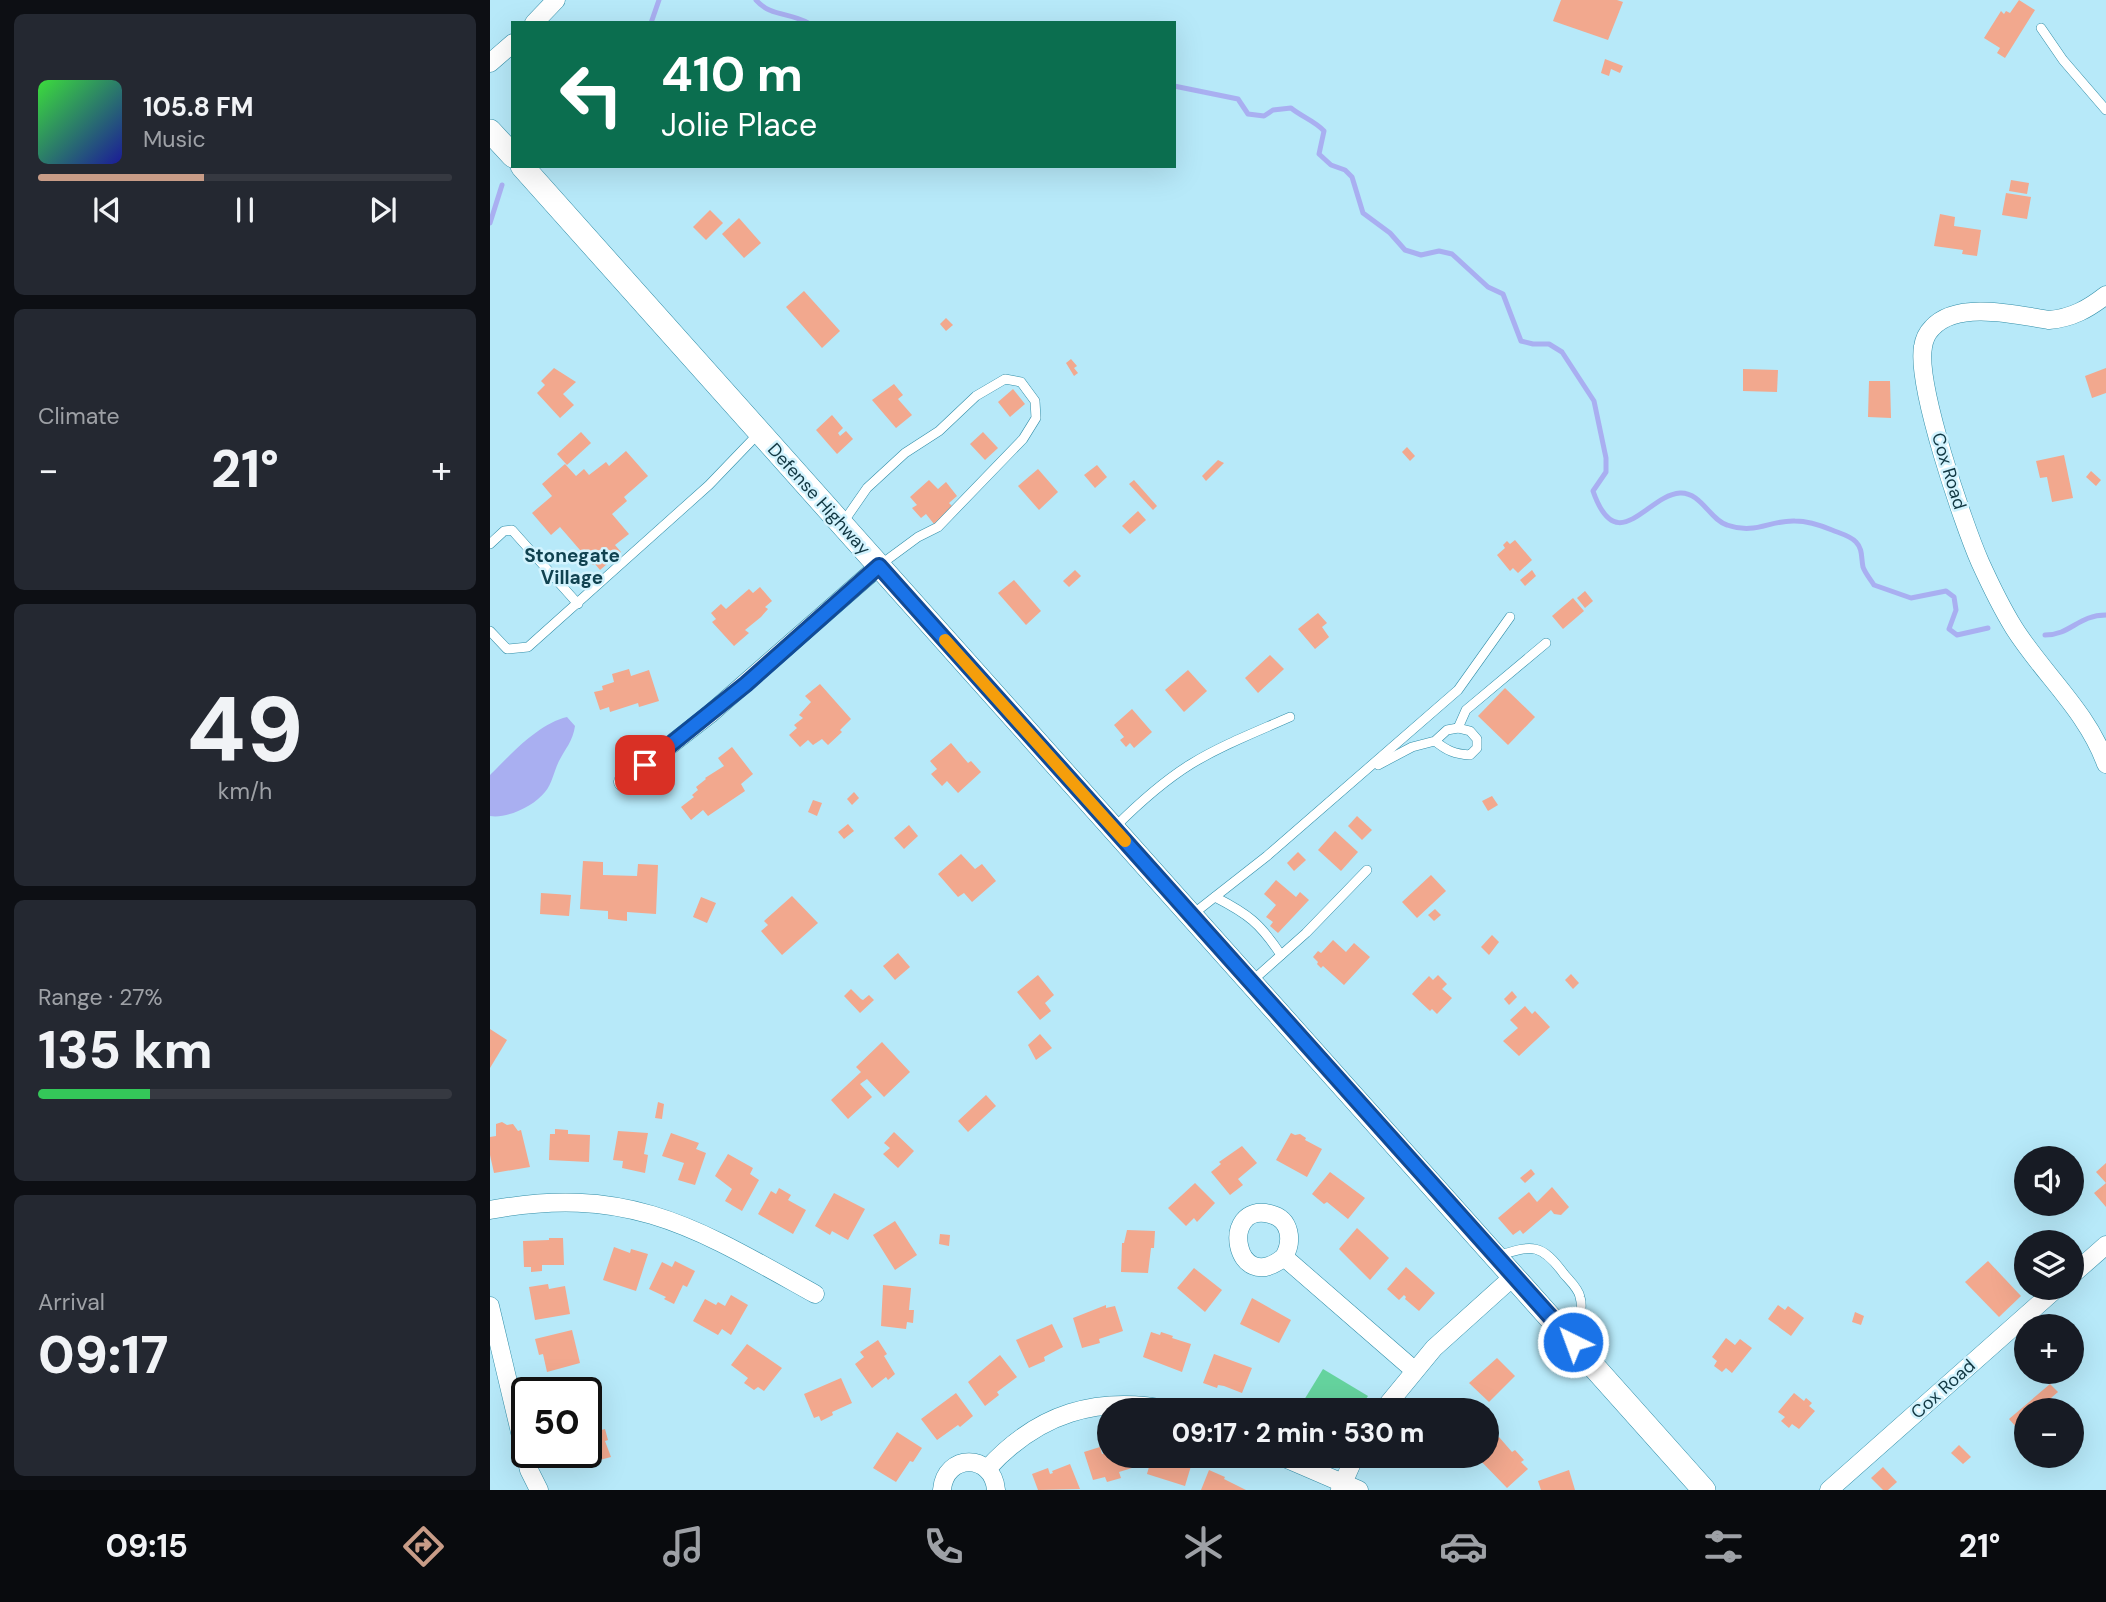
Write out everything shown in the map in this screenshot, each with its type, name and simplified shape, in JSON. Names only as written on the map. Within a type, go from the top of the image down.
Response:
[{"type":"main road","points":[[491,135],[511,154]]},
{"type":"main road","name":"Defense Highway","points":[[524,168],[1704,1490]]},
{"type":"street","points":[[536,21],[556,0]]},
{"type":"street","points":[[490,63],[511,45]]},
{"type":"street","name":"Cox Road","points":[[2106,295],[2082,312],[2061,319],[1973,311],[1954,314],[1932,327],[1925,339],[1922,358],[1935,425],[1979,560],[2014,628],[2087,724],[2106,764]]},
{"type":"street","points":[[623,782],[710,714],[879,566]]},
{"type":"street","points":[[490,1210],[528,1203],[579,1201],[647,1213],[680,1223],[715,1239],[815,1294]]},
{"type":"street","points":[[2084,1264],[2106,1245]]},
{"type":"street","points":[[1284,1257],[1414,1370]]},
{"type":"street","points":[[1392,1398],[1434,1348],[1514,1276]]},
{"type":"street","name":"Cox Road","points":[[1829,1490],[2043,1300]]},
{"type":"street","points":[[490,1307],[529,1470],[539,1490]]},
{"type":"street","points":[[986,1469],[1024,1433],[1051,1419],[1097,1406]]},
{"type":"street","points":[[942,1490],[943,1480],[953,1467],[962,1463],[976,1463],[986,1469],[995,1481],[996,1490]]},
{"type":"street","points":[[1305,1468],[1347,1488],[1352,1468]]},
{"type":"lane","points":[[2041,28],[2063,60],[2106,110]]},
{"type":"lane","points":[[842,525],[867,488],[905,453],[939,431],[976,396],[1005,379],[1021,382],[1035,401],[1036,418],[1023,439],[938,527],[918,537],[879,566]]},
{"type":"lane","points":[[490,631],[507,649],[528,647],[709,485],[760,433]]},
{"type":"lane","points":[[490,544],[504,531],[512,530],[578,604]]},
{"type":"lane","points":[[1191,916],[1267,856],[1458,690],[1510,617]]},
{"type":"lane","points":[[1458,728],[1466,710],[1546,643]]},
{"type":"lane","points":[[1113,828],[1164,783],[1190,765],[1290,717]]},
{"type":"lane","points":[[1367,771],[1412,747],[1435,741],[1447,730],[1458,728],[1470,731],[1477,739],[1477,748],[1470,755],[1457,754],[1446,750],[1435,741]]},
{"type":"lane","points":[[1251,982],[1367,870]]},
{"type":"lane","points":[[1215,897],[1246,913],[1261,926],[1281,955]]},
{"type":"lane","points":[[1496,1256],[1534,1248],[1550,1255],[1580,1296],[1580,1315],[1573,1342]]},
{"type":"green space","points":[[1323,1369],[1368,1396],[1367,1398],[1305,1398]]},
{"type":"water","points":[[567,717],[575,726],[574,731],[545,792],[520,810],[490,816],[490,775],[535,733]]},
{"type":"building","points":[[1561,0],[1623,2],[1608,40],[1553,21]]},
{"type":"building","points":[[2019,0],[2035,10],[2005,58],[1997,53],[2000,48],[1984,38],[2001,11],[2004,14],[2006,11],[2010,13]]},
{"type":"building","points":[[1605,59],[1623,66],[1620,73],[1611,69],[1609,76],[1601,73]]},
{"type":"building","points":[[2011,180],[2029,183],[2027,194],[2009,191]]},
{"type":"building","points":[[2006,193],[2031,197],[2027,219],[2002,215]]},
{"type":"building","points":[[710,210],[723,223],[706,240],[693,227]]},
{"type":"building","points":[[1940,214],[1955,217],[1954,226],[1981,230],[1977,256],[1962,254],[1963,250],[1934,246]]},
{"type":"building","points":[[739,218],[761,243],[744,258],[722,234]]},
{"type":"building","points":[[804,291],[840,331],[822,348],[786,307]]},
{"type":"building","points":[[946,318],[953,325],[946,331],[940,324]]},
{"type":"building","points":[[1071,359],[1077,366],[1074,368],[1078,373],[1074,376],[1066,363]]},
{"type":"building","points":[[554,368],[576,382],[563,394],[574,405],[560,418],[537,393],[545,385],[541,381]]},
{"type":"building","points":[[2106,368],[2106,393],[2092,398],[2085,376]]},
{"type":"building","points":[[1743,369],[1778,370],[1777,392],[1743,391]]},
{"type":"building","points":[[1869,381],[1890,381],[1891,418],[1868,417]]},
{"type":"building","points":[[894,384],[903,395],[898,399],[912,415],[896,428],[872,400]]},
{"type":"building","points":[[1013,389],[1025,404],[1010,417],[998,402]]},
{"type":"building","points":[[832,415],[843,428],[838,433],[840,436],[846,431],[853,439],[837,454],[816,430]]},
{"type":"building","points":[[581,432],[591,443],[567,465],[557,454]]},
{"type":"building","points":[[983,432],[998,448],[985,460],[970,444]]},
{"type":"building","points":[[1407,447],[1415,456],[1410,461],[1402,452]]},
{"type":"building","points":[[626,451],[648,476],[624,497],[627,501],[612,514],[629,534],[615,545],[621,552],[600,570],[560,527],[551,535],[532,513],[552,496],[542,484],[565,464],[576,476],[584,469],[589,475],[606,462],[609,466]]},
{"type":"building","points":[[2064,455],[2073,498],[2052,502],[2047,477],[2040,478],[2036,461]]},
{"type":"building","points":[[1218,460],[1224,463],[1206,481],[1202,476]]},
{"type":"building","points":[[1097,465],[1107,477],[1095,488],[1084,475]]},
{"type":"building","points":[[1038,469],[1058,492],[1039,510],[1018,486]]},
{"type":"building","points":[[2091,471],[2101,480],[2096,486],[2086,477]]},
{"type":"building","points":[[929,480],[938,489],[946,482],[957,496],[949,503],[953,507],[934,524],[926,514],[921,518],[912,508],[917,505],[910,497]]},
{"type":"building","points":[[1134,480],[1157,506],[1153,510],[1129,484]]},
{"type":"building","points":[[1138,511],[1146,520],[1130,534],[1122,526]]},
{"type":"building","points":[[1515,540],[1532,560],[1518,573],[1513,568],[1510,571],[1497,555],[1505,548],[1503,545],[1507,541],[1510,544]]},
{"type":"building","points":[[1075,570],[1081,576],[1069,587],[1063,581]]},
{"type":"building","points":[[1532,570],[1536,576],[1525,586],[1520,580]]},
{"type":"building","points":[[1014,580],[1041,611],[1026,625],[998,593]]},
{"type":"building","points":[[760,587],[772,601],[765,607],[768,609],[761,617],[745,630],[749,633],[734,646],[712,622],[716,619],[711,613],[721,604],[726,609],[749,589],[753,593]]},
{"type":"building","points":[[1585,591],[1593,601],[1585,608],[1577,598]]},
{"type":"building","points":[[1573,598],[1584,611],[1563,629],[1552,616]]},
{"type":"building","points":[[1318,613],[1327,623],[1322,627],[1329,637],[1315,649],[1298,629]]},
{"type":"building","points":[[1270,655],[1284,669],[1258,693],[1245,678]]},
{"type":"building","points":[[629,669],[631,676],[649,670],[659,701],[639,707],[638,703],[610,712],[609,707],[600,710],[594,692],[603,690],[602,686],[614,682],[612,674]]},
{"type":"building","points":[[1188,670],[1207,691],[1184,712],[1165,690]]},
{"type":"building","points":[[820,684],[851,719],[828,745],[822,739],[813,745],[808,740],[800,747],[789,735],[797,728],[794,725],[803,718],[799,715],[811,702],[805,696]]},
{"type":"building","points":[[1505,688],[1535,717],[1508,745],[1478,716]]},
{"type":"building","points":[[1132,709],[1152,732],[1134,748],[1130,743],[1126,747],[1120,740],[1124,737],[1114,725]]},
{"type":"building","points":[[951,743],[968,763],[971,761],[981,772],[958,793],[947,781],[942,786],[931,774],[937,769],[930,761]]},
{"type":"building","points":[[732,747],[753,774],[741,784],[745,791],[708,816],[703,810],[691,820],[681,807],[694,797],[692,795],[698,790],[696,787],[705,778],[724,766],[718,758]]},
{"type":"building","points":[[854,792],[859,798],[852,805],[847,799]]},
{"type":"building","points":[[1492,796],[1498,805],[1488,811],[1482,801]]},
{"type":"building","points":[[813,800],[822,803],[817,816],[808,812]]},
{"type":"building","points":[[1357,816],[1372,830],[1362,840],[1348,826]]},
{"type":"building","points":[[848,824],[854,831],[844,839],[838,832]]},
{"type":"building","points":[[909,825],[918,836],[904,849],[894,838]]},
{"type":"building","points":[[1335,831],[1358,852],[1341,871],[1318,850]]},
{"type":"building","points":[[1298,852],[1306,860],[1294,871],[1287,863]]},
{"type":"building","points":[[961,854],[975,869],[982,864],[996,881],[972,902],[964,893],[958,897],[938,874]]},
{"type":"building","points":[[583,861],[603,862],[603,875],[637,876],[638,864],[658,865],[656,914],[627,912],[627,921],[608,919],[608,911],[580,909]]},
{"type":"building","points":[[1431,875],[1446,891],[1417,918],[1402,902]]},
{"type":"building","points":[[1276,880],[1296,897],[1300,892],[1309,900],[1278,933],[1270,926],[1273,922],[1266,917],[1276,905],[1264,894]]},
{"type":"building","points":[[541,893],[571,895],[569,916],[540,914]]},
{"type":"building","points":[[792,896],[818,923],[782,955],[761,931],[768,925],[764,921]]},
{"type":"building","points":[[701,897],[716,903],[707,923],[693,917]]},
{"type":"building","points":[[1435,909],[1441,915],[1434,921],[1428,915]]},
{"type":"building","points":[[1492,935],[1499,942],[1489,955],[1481,947]]},
{"type":"building","points":[[1333,940],[1346,952],[1354,943],[1370,957],[1344,985],[1323,966],[1321,968],[1313,957],[1318,951],[1321,953]]},
{"type":"building","points":[[898,953],[910,967],[895,980],[883,966]]},
{"type":"building","points":[[1571,974],[1579,983],[1573,989],[1565,980]]},
{"type":"building","points":[[1038,975],[1054,995],[1045,1003],[1051,1011],[1040,1020],[1017,992]]},
{"type":"building","points":[[1438,975],[1447,984],[1442,989],[1452,998],[1437,1014],[1412,994],[1429,976],[1433,980]]},
{"type":"building","points":[[851,989],[863,1000],[869,995],[874,1000],[860,1013],[844,996]]},
{"type":"building","points":[[1512,991],[1517,997],[1509,1005],[1504,999]]},
{"type":"building","points":[[1525,1006],[1532,1014],[1535,1011],[1550,1027],[1519,1056],[1503,1041],[1518,1028],[1510,1020]]},
{"type":"building","points":[[490,1029],[507,1040],[490,1068]]},
{"type":"building","points":[[1040,1034],[1052,1048],[1036,1060],[1028,1045]]},
{"type":"building","points":[[882,1042],[910,1072],[884,1097],[867,1079],[860,1084],[872,1097],[848,1119],[831,1100],[861,1072],[856,1067]]},
{"type":"building","points":[[986,1095],[996,1106],[968,1132],[958,1121]]},
{"type":"building","points":[[658,1102],[664,1104],[662,1119],[655,1118]]},
{"type":"building","points":[[496,1124],[513,1124],[518,1131],[521,1130],[530,1167],[494,1173],[490,1137],[496,1136]]},
{"type":"building","points":[[555,1129],[568,1130],[568,1134],[590,1135],[589,1162],[549,1160],[550,1134],[555,1134]]},
{"type":"building","points":[[618,1131],[648,1133],[644,1154],[648,1155],[645,1173],[622,1168],[623,1161],[613,1160]]},
{"type":"building","points":[[894,1132],[914,1151],[898,1168],[883,1154],[890,1148],[884,1143]]},
{"type":"building","points":[[671,1133],[699,1143],[696,1149],[706,1153],[695,1185],[678,1180],[684,1163],[662,1156]]},
{"type":"building","points":[[1291,1133],[1300,1134],[1305,1140],[1322,1149],[1307,1177],[1276,1160]]},
{"type":"building","points":[[1242,1146],[1257,1163],[1238,1179],[1243,1185],[1230,1195],[1211,1172],[1221,1164],[1219,1162]]},
{"type":"building","points":[[728,1154],[753,1168],[750,1174],[759,1180],[742,1211],[725,1201],[732,1189],[715,1176]]},
{"type":"building","points":[[2106,1163],[2106,1183],[2096,1172]]},
{"type":"building","points":[[1531,1169],[1535,1174],[1525,1183],[1520,1178]]},
{"type":"building","points":[[1330,1172],[1365,1198],[1348,1219],[1312,1194]]},
{"type":"building","points":[[1195,1183],[1215,1203],[1197,1222],[1194,1218],[1186,1226],[1168,1208]]},
{"type":"building","points":[[2106,1183],[2106,1207],[2094,1193]]},
{"type":"building","points":[[1552,1187],[1569,1207],[1561,1215],[1554,1214],[1551,1210],[1523,1234],[1520,1230],[1513,1235],[1498,1218],[1529,1192],[1537,1202]]},
{"type":"building","points":[[779,1188],[791,1195],[788,1200],[806,1210],[793,1234],[758,1214],[771,1191],[776,1194]]},
{"type":"building","points":[[834,1193],[865,1209],[848,1240],[832,1231],[830,1235],[815,1226]]},
{"type":"building","points":[[895,1221],[917,1255],[895,1270],[873,1235]]},
{"type":"building","points":[[1357,1228],[1389,1258],[1370,1280],[1339,1249]]},
{"type":"building","points":[[1127,1230],[1155,1231],[1148,1273],[1121,1272],[1122,1243]]},
{"type":"building","points":[[940,1234],[950,1235],[949,1246],[939,1244]]},
{"type":"building","points":[[563,1238],[564,1265],[542,1265],[542,1271],[531,1272],[531,1267],[524,1267],[523,1241]]},
{"type":"building","points":[[614,1247],[630,1253],[631,1249],[648,1254],[636,1291],[603,1280]]},
{"type":"building","points":[[675,1261],[695,1271],[687,1287],[683,1285],[674,1304],[649,1289],[662,1262],[672,1267]]},
{"type":"building","points":[[1988,1261],[2014,1289],[2014,1300],[2017,1300],[1999,1317],[1965,1282]]},
{"type":"building","points":[[1406,1267],[1435,1293],[1419,1311],[1404,1295],[1399,1300],[1387,1289]]},
{"type":"building","points":[[1194,1268],[1222,1290],[1205,1312],[1177,1288]]},
{"type":"building","points":[[548,1284],[549,1289],[565,1286],[570,1314],[535,1320],[529,1287]]},
{"type":"building","points":[[883,1285],[911,1288],[909,1310],[914,1310],[913,1323],[907,1322],[906,1329],[881,1326]]},
{"type":"building","points":[[731,1295],[748,1305],[731,1335],[722,1329],[718,1335],[693,1321],[705,1299],[725,1306]]},
{"type":"building","points":[[1252,1298],[1291,1320],[1279,1343],[1240,1324]]},
{"type":"building","points":[[1106,1305],[1106,1308],[1115,1306],[1123,1331],[1099,1339],[1100,1343],[1082,1348],[1073,1318]]},
{"type":"building","points":[[1778,1305],[1785,1310],[1788,1306],[1804,1318],[1791,1336],[1768,1319]]},
{"type":"building","points":[[1855,1312],[1864,1316],[1861,1325],[1852,1322]]},
{"type":"building","points":[[1052,1324],[1063,1347],[1044,1357],[1045,1361],[1029,1368],[1016,1340]]},
{"type":"building","points":[[572,1330],[580,1363],[547,1372],[543,1354],[539,1355],[535,1339]]},
{"type":"building","points":[[1151,1332],[1160,1335],[1161,1332],[1191,1344],[1182,1372],[1143,1357]]},
{"type":"building","points":[[1726,1338],[1735,1345],[1740,1339],[1752,1348],[1732,1373],[1726,1368],[1722,1372],[1714,1366],[1717,1361],[1712,1357]]},
{"type":"building","points":[[878,1340],[895,1374],[888,1380],[886,1377],[872,1388],[855,1364],[864,1357],[860,1352]]},
{"type":"building","points":[[747,1344],[782,1368],[764,1391],[758,1387],[754,1390],[744,1383],[748,1378],[731,1365]]},
{"type":"building","points":[[1214,1354],[1252,1368],[1242,1393],[1224,1386],[1218,1385],[1217,1388],[1203,1383]]},
{"type":"building","points":[[1000,1355],[1017,1377],[997,1392],[999,1395],[985,1406],[968,1382]]},
{"type":"building","points":[[1497,1358],[1515,1376],[1493,1398],[1485,1398],[1469,1383]]},
{"type":"building","points":[[841,1378],[852,1403],[832,1412],[833,1415],[821,1421],[819,1416],[814,1418],[804,1394]]},
{"type":"building","points":[[2050,1384],[2058,1392],[2051,1398],[2034,1398]]},
{"type":"building","points":[[956,1393],[973,1416],[937,1440],[921,1419]]},
{"type":"building","points":[[1794,1393],[1804,1401],[1806,1398],[1812,1403],[1809,1406],[1815,1411],[1799,1429],[1792,1424],[1789,1428],[1781,1421],[1785,1417],[1778,1412]]},
{"type":"building","points":[[605,1429],[608,1440],[605,1441],[611,1457],[602,1459],[602,1430]]},
{"type":"building","points":[[897,1432],[922,1448],[896,1482],[873,1468]]},
{"type":"building","points":[[1499,1437],[1512,1452],[1515,1450],[1528,1469],[1507,1488],[1488,1468],[1499,1468]]},
{"type":"building","points":[[1959,1445],[1971,1457],[1963,1464],[1951,1453]]},
{"type":"building","points":[[1097,1448],[1097,1468],[1132,1468],[1119,1472],[1121,1478],[1107,1482],[1105,1477],[1093,1480],[1084,1452]]},
{"type":"building","points":[[1070,1464],[1080,1489],[1038,1490],[1032,1474],[1048,1468],[1050,1474]]},
{"type":"building","points":[[1883,1467],[1897,1482],[1888,1490],[1883,1490],[1871,1478]]},
{"type":"building","points":[[1149,1468],[1190,1468],[1185,1486],[1147,1474]]},
{"type":"building","points":[[1209,1470],[1225,1477],[1224,1479],[1246,1490],[1201,1490]]},
{"type":"building","points":[[1569,1470],[1575,1490],[1541,1490],[1538,1481]]},
{"type":"waterway","points":[[652,21],[659,0]]},
{"type":"waterway","points":[[756,0],[774,12],[803,21]]},
{"type":"waterway","points":[[1176,86],[1238,99],[1248,114],[1264,116],[1273,110],[1291,108],[1317,124],[1324,131],[1319,154],[1331,165],[1345,170],[1352,177],[1363,213],[1390,233],[1405,250],[1421,255],[1439,251],[1452,254],[1488,287],[1503,294],[1521,341],[1549,344],[1562,352],[1594,401],[1606,458],[1606,472],[1593,491],[1602,511],[1612,521],[1633,519],[1668,496],[1680,493],[1694,497],[1715,518],[1737,528],[1754,528],[1786,521],[1814,524],[1845,535],[1856,542],[1861,551],[1864,569],[1874,585],[1911,598],[1946,591],[1954,597],[1956,610],[1949,629],[1957,635],[1988,628]]},
{"type":"waterway","points":[[490,223],[502,185]]},
{"type":"waterway","points":[[2045,635],[2062,632],[2088,618],[2106,615]]},
{"type":"slow traffic","points":[[945,640],[1125,841]]},
{"type":"district","name":"Stonegate Village","points":[[572,566]]},
{"type":"route","points":[[645,765],[746,684],[879,566],[1573,1342]]}]
